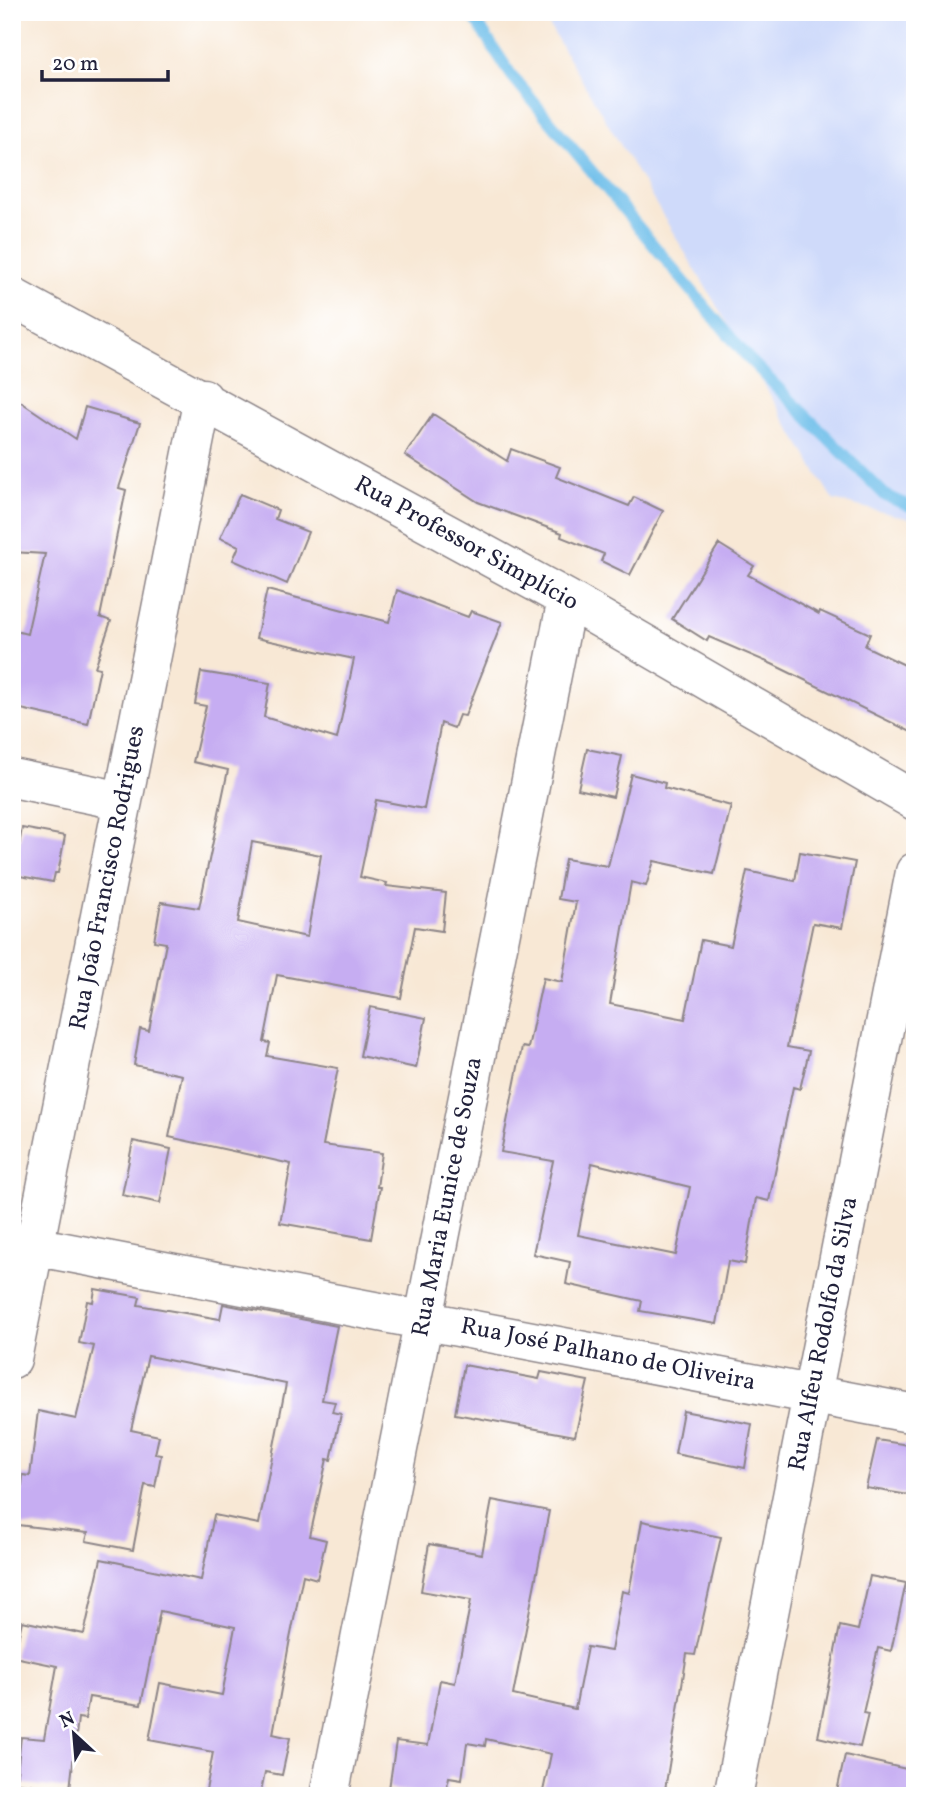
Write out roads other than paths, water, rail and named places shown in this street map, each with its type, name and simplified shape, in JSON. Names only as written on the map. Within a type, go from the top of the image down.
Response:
[{"type":"street","name":"Rua Professor Simplício","points":[[12,297],[203,398],[567,599],[915,802]]},
{"type":"street","name":"Rua João Francisco Rodrigues","points":[[12,1359],[23,1244],[123,801],[203,398]]},
{"type":"street","name":"Rua Maria Eunice de Souza","points":[[329,1796],[567,599]]},
{"type":"street","points":[[12,778],[123,801]]},
{"type":"street","name":"Rua Alfeu Rodolfo da Silva","points":[[733,1796],[915,872]]},
{"type":"street","name":"Rua José Palhano de Oliveira","points":[[23,1244],[915,1414]]},
{"type":"waterway","points":[[470,12],[512,76],[748,358],[886,496],[915,508]]}]
